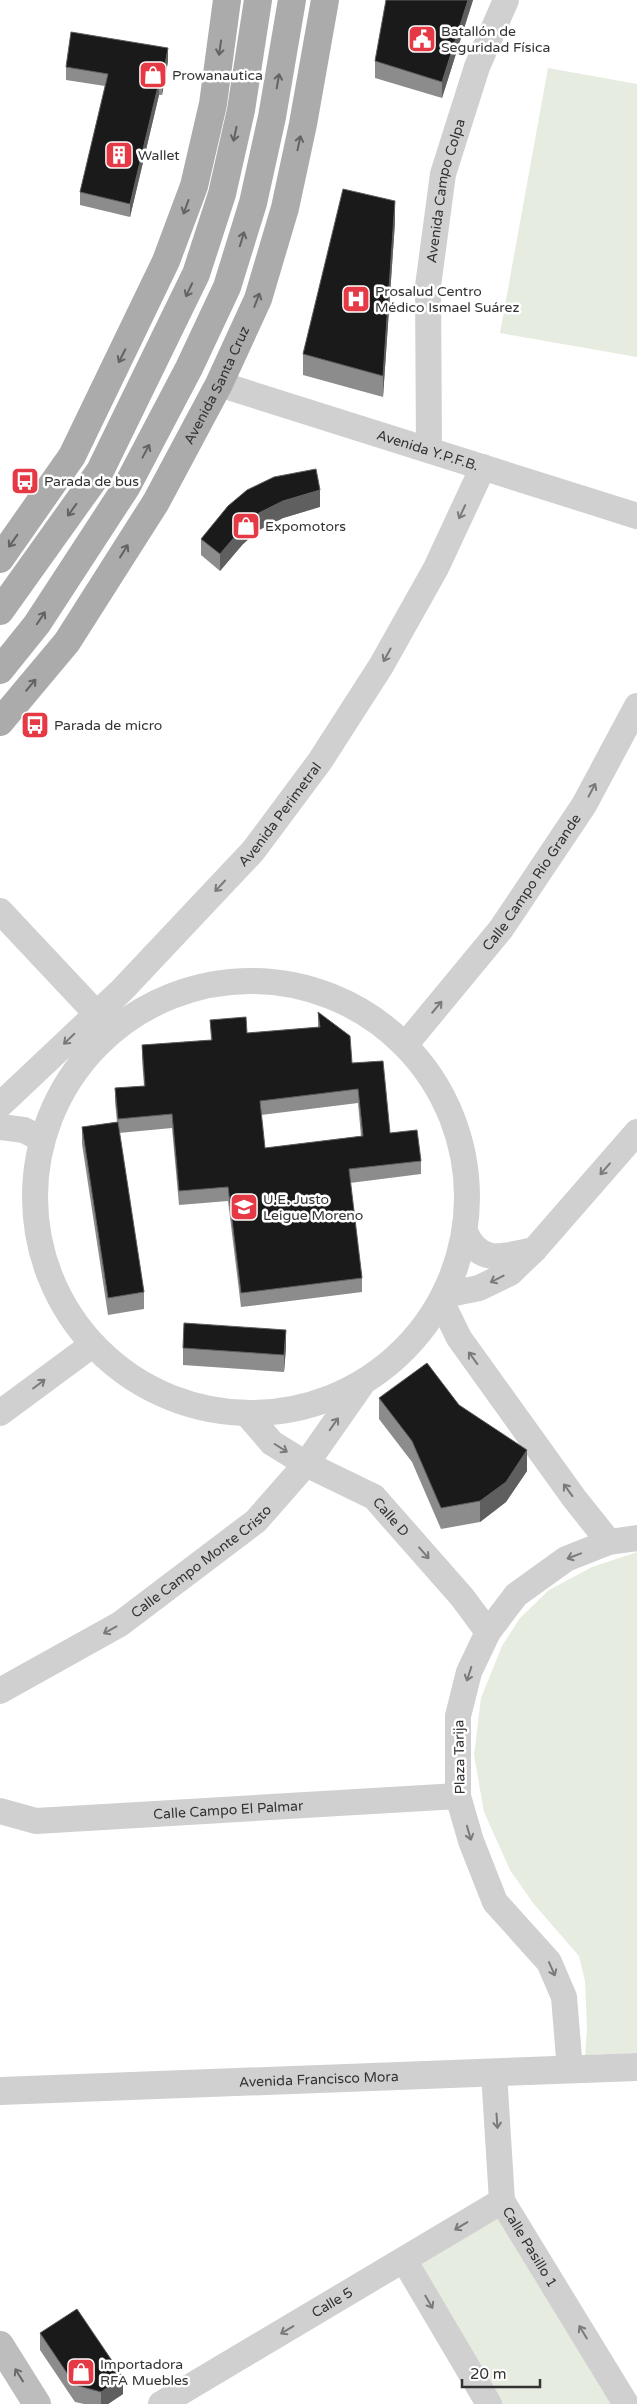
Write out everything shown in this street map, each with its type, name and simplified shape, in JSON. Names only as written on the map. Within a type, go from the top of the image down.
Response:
[{"type":"main road","points":[[0,559],[72,456],[166,261],[194,186],[208,122],[227,0]]},
{"type":"main road","points":[[0,611],[100,471],[196,274],[222,194],[241,110],[258,0]]},
{"type":"main road","points":[[0,670],[37,624],[128,486],[189,368],[227,287],[255,193],[272,117],[292,0]]},
{"type":"main road","name":"Avenida Santa Cruz","points":[[0,722],[67,642],[156,502],[219,384],[258,299],[285,208],[303,124],[325,0]]},
{"type":"main road","points":[[0,2345],[37,2404]]},
{"type":"street","name":"Avenida Campo Colpa","points":[[428,450],[428,286],[443,174],[477,68],[506,0]]},
{"type":"street","name":"Avenida Y.P.F.B.","points":[[219,384],[637,516]]},
{"type":"street","name":"Avenida Perimetral","points":[[0,1105],[104,1022],[122,990],[253,851],[320,761],[381,666],[426,584],[483,468]]},
{"type":"street","name":"Calle Campo Río Grande","points":[[406,1044],[501,929],[584,805],[637,706]]},
{"type":"street","points":[[0,911],[104,1022]]},
{"type":"street","points":[[230,981],[295,985],[355,1007],[406,1044],[447,1101],[467,1166],[466,1234],[458,1266],[444,1299],[407,1349],[362,1384],[306,1407],[247,1414],[162,1395],[92,1345],[59,1300],[39,1248],[33,1193],[41,1139],[68,1079],[104,1022],[168,997],[230,981]]},
{"type":"street","points":[[0,1127],[24,1130],[41,1139]]},
{"type":"street","points":[[444,1299],[479,1288],[510,1273],[535,1249],[637,1132]]},
{"type":"street","points":[[466,1234],[473,1247],[492,1257],[535,1249]]},
{"type":"street","points":[[444,1299],[460,1338],[574,1498],[628,1536]]},
{"type":"street","points":[[0,1413],[92,1345]]},
{"type":"street","name":"Calle Campo Monte Cristo","points":[[0,1691],[120,1624],[256,1521],[306,1464],[362,1384]]},
{"type":"street","name":"Calle D","points":[[247,1414],[272,1442],[306,1464],[374,1497],[462,1597],[488,1632]]},
{"type":"street","name":"Plaza Tarija","points":[[570,2070],[564,1997],[549,1962],[495,1902],[471,1841],[458,1796],[458,1716],[469,1672],[488,1632],[516,1595],[566,1559],[628,1536]]},
{"type":"street","name":"Calle Campo El Palmar","points":[[0,1811],[36,1821],[458,1796]]},
{"type":"street","name":"Avenida Francisco Mora","points":[[0,2091],[637,2067]]},
{"type":"street","name":"Calle Pasillo 1","points":[[494,2073],[502,2201],[626,2404]]},
{"type":"street","name":"Calle 5","points":[[161,2404],[502,2201]]},
{"type":"street","points":[[404,2260],[489,2404]]},
{"type":"shaded area","points":[[548,68],[637,84],[637,357],[500,333]]},
{"type":"shaded area","points":[[637,1552],[637,2053],[585,2055],[587,2028],[585,1981],[579,1956],[533,1903],[510,1870],[484,1812],[474,1755],[481,1698],[502,1646],[520,1618],[549,1590],[592,1567]]},
{"type":"shaded area","points":[[501,2216],[614,2404],[502,2404],[419,2263]]},
{"type":"building","name":"Batallón de Seguridad Física","points":[[386,0],[468,0],[442,82],[375,61]]},
{"type":"building","points":[[71,32],[168,48],[162,82],[159,82],[130,204],[80,192],[108,74],[66,67]]},
{"type":"building","name":"Prosalud Centro Médico Ismael Suárez","points":[[343,189],[395,201],[383,376],[303,354]]},
{"type":"building","points":[[316,469],[320,490],[283,501],[259,513],[243,527],[220,554],[201,539],[228,506],[247,490],[274,477]]},
{"type":"building","points":[[318,1012],[350,1036],[352,1063],[383,1061],[390,1133],[417,1130],[421,1161],[349,1169],[362,1278],[241,1293],[228,1187],[179,1191],[172,1114],[118,1119],[115,1088],[145,1086],[142,1045],[212,1040],[210,1020],[246,1017],[247,1033],[320,1027]],"holes":[[[358,1089],[363,1136],[265,1148],[260,1101]]]},
{"type":"building","points":[[118,1122],[144,1292],[108,1298],[82,1127]]},
{"type":"building","points":[[184,1323],[286,1330],[284,1355],[183,1348]]},
{"type":"building","points":[[427,1363],[459,1405],[527,1450],[506,1482],[480,1501],[441,1508],[412,1441],[379,1398]]},
{"type":"building","name":"Importadora RFA Muebles","points":[[77,2309],[123,2377],[101,2392],[75,2385],[40,2333]]},
{"type":"place","name":"Batallón de Seguridad Física","points":[[422,39]]},
{"type":"place","name":"Prowanautica","points":[[153,75]]},
{"type":"place","name":"Wallet","points":[[119,155]]},
{"type":"place","name":"Prosalud Centro Médico Ismael Suárez","points":[[356,299]]},
{"type":"place","name":"Parada de bus","points":[[25,481]]},
{"type":"place","name":"Expomotors","points":[[246,526]]},
{"type":"place","name":"Parada de micro","points":[[35,725]]},
{"type":"place","name":"U.E. Justo Leigue Moreno","points":[[244,1207]]},
{"type":"place","name":"Importadora RFA Muebles","points":[[81,2372]]}]
